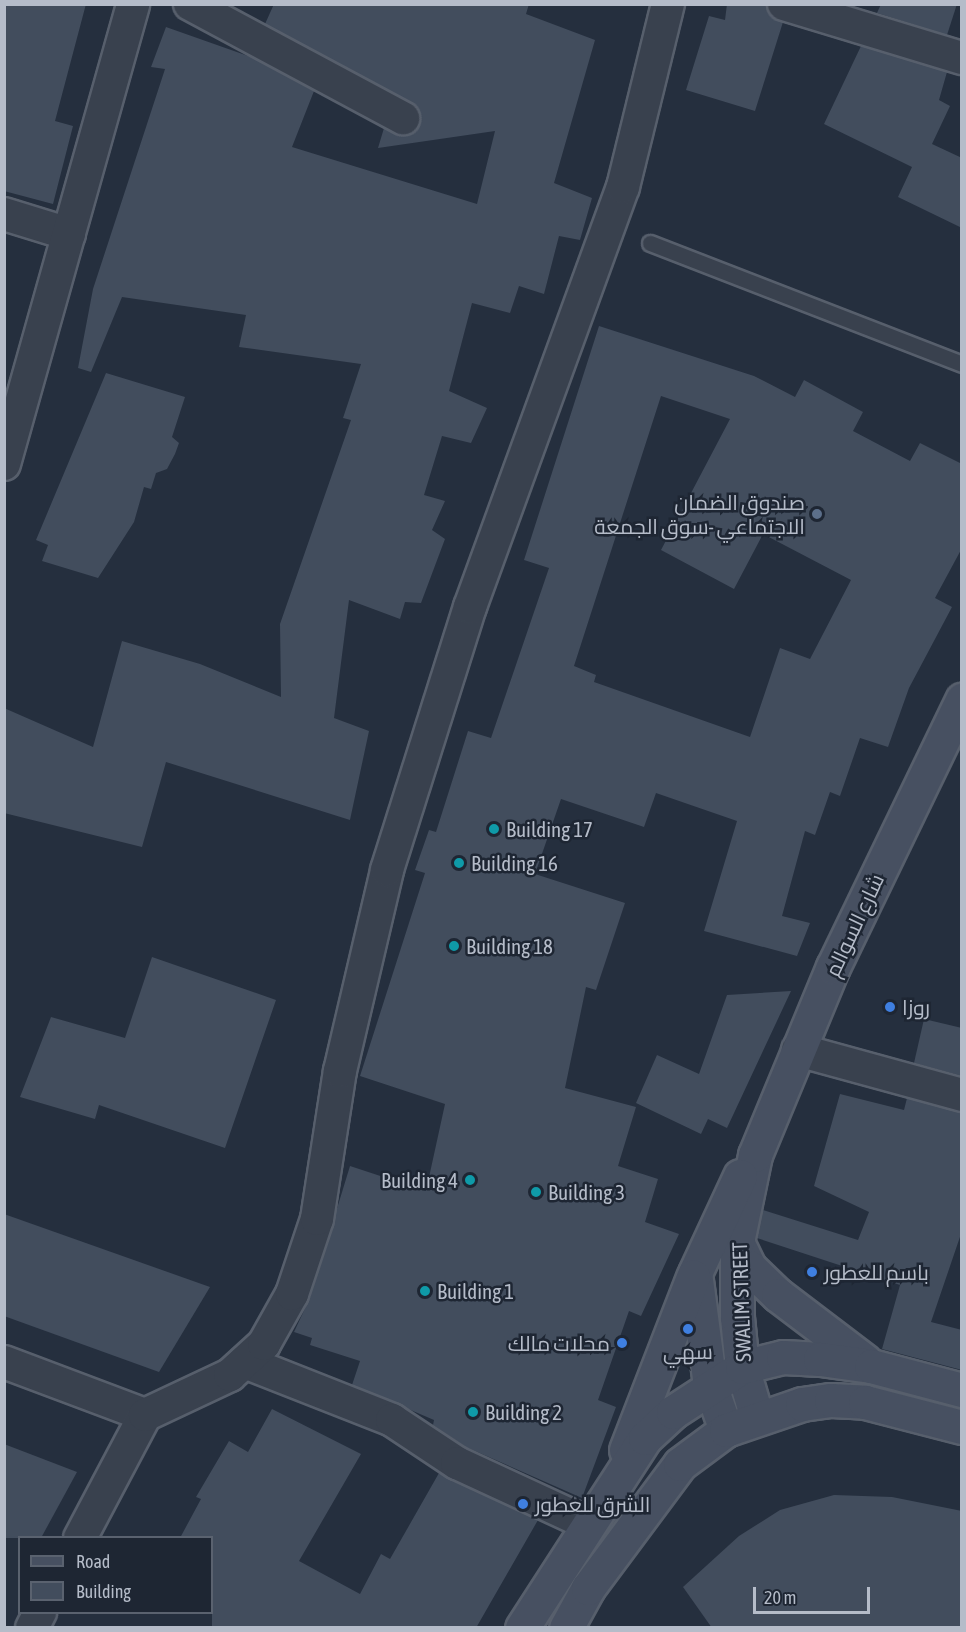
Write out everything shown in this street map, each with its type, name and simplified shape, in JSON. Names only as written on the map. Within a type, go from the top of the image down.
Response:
[{"type":"main road","name":"شارع السوالم","points":[[755,1155],[798,1050],[962,700]]},
{"type":"main road","name":"SWALIM STREET","points":[[755,1155],[737,1242],[742,1367],[757,1418]]},
{"type":"main road","name":"SWALIM STREET","points":[[726,1430],[710,1385],[695,1273],[732,1187],[755,1155]]},
{"type":"main road","points":[[737,1242],[750,1267],[778,1295],[820,1332],[871,1365]]},
{"type":"main road","points":[[609,1492],[695,1273]]},
{"type":"main road","points":[[522,1628],[587,1523],[645,1438],[710,1385],[742,1367],[783,1357],[871,1365],[962,1390]]},
{"type":"main road","points":[[566,1628],[595,1578],[680,1464],[726,1430],[802,1404],[865,1402],[962,1427]]},
{"type":"street","points":[[4,464],[133,4]]},
{"type":"street","points":[[190,4],[403,118]]},
{"type":"street","points":[[81,1536],[145,1415],[231,1375],[264,1344],[292,1294],[317,1219],[340,1071],[387,870],[470,608],[623,187],[668,4]]},
{"type":"street","points":[[784,4],[962,58]]},
{"type":"street","points":[[4,214],[69,234]]},
{"type":"street","points":[[798,1050],[962,1095]]},
{"type":"street","points":[[4,1362],[145,1415]]},
{"type":"street","points":[[245,1362],[392,1420],[457,1463],[587,1523]]},
{"type":"street","points":[[32,1628],[39,1614]]},
{"type":"lane","points":[[650,243],[962,364]]},
{"type":"building","points":[[4,4],[86,4],[55,121],[73,126],[53,204],[4,191]]},
{"type":"building","points":[[274,4],[529,4],[526,14],[595,40],[554,183],[592,198],[580,240],[559,236],[544,294],[519,286],[510,313],[472,303],[449,391],[487,408],[471,443],[442,436],[424,495],[445,501],[432,530],[445,539],[421,603],[405,602],[400,619],[349,600],[334,718],[369,731],[350,820],[166,762],[142,847],[4,813],[4,708],[93,747],[122,641],[200,664],[281,697],[280,624],[351,420],[343,418],[361,364],[239,347],[246,315],[122,297],[91,372],[78,368],[93,289],[165,69],[151,67],[166,27],[251,57],[314,91],[292,147],[477,204],[495,131],[378,148],[384,128],[403,136],[413,133],[421,118],[418,108],[265,24]]},
{"type":"building","points":[[727,4],[767,4],[771,16],[783,22],[755,111],[686,90],[709,16],[725,20]]},
{"type":"building","points":[[881,4],[957,4],[947,35],[877,13]]},
{"type":"building","points":[[861,46],[947,72],[939,100],[950,106],[932,144],[962,158],[962,228],[898,197],[912,167],[824,124]]},
{"type":"building","points":[[599,326],[754,376],[795,397],[804,380],[863,412],[853,431],[910,461],[920,443],[962,464],[962,548],[935,598],[952,607],[909,688],[888,747],[860,738],[840,796],[830,792],[815,835],[805,831],[782,916],[810,923],[797,956],[704,931],[737,821],[656,793],[644,827],[561,799],[535,874],[625,903],[596,990],[586,987],[565,1088],[636,1107],[618,1166],[658,1179],[645,1222],[679,1234],[641,1316],[629,1311],[598,1400],[616,1407],[582,1498],[466,1447],[433,1425],[434,1420],[352,1385],[360,1361],[310,1345],[312,1338],[294,1332],[309,1300],[350,1166],[426,1191],[445,1104],[360,1076],[425,873],[415,870],[429,830],[436,832],[468,731],[491,738],[549,568],[524,560]],"holes":[[[661,396],[730,419],[661,550],[734,589],[763,534],[851,580],[810,659],[780,648],[750,737],[594,682],[596,675],[574,666]]]},
{"type":"building","points":[[106,373],[185,397],[172,437],[179,443],[175,454],[167,469],[156,473],[151,489],[144,487],[134,522],[98,578],[42,561],[48,545],[36,540]]},
{"type":"building","points":[[152,957],[276,1000],[225,1148],[99,1105],[95,1119],[20,1097],[51,1017],[125,1038]]},
{"type":"building","points":[[791,991],[727,1128],[708,1119],[701,1134],[636,1103],[657,1055],[699,1074],[727,995]]},
{"type":"building","points":[[924,1019],[962,1028],[962,1076],[914,1063]]},
{"type":"building","points":[[840,1094],[904,1110],[907,1098],[962,1112],[962,1231],[931,1322],[962,1330],[962,1370],[882,1349],[900,1285],[757,1238],[763,1210],[858,1240],[869,1212],[814,1186]]},
{"type":"building","points":[[4,1214],[210,1287],[159,1372],[4,1316]]},
{"type":"building","points":[[272,1409],[361,1454],[299,1561],[360,1594],[381,1554],[390,1559],[439,1473],[538,1520],[476,1628],[212,1628],[213,1536],[181,1536],[201,1499],[196,1497],[229,1441],[248,1452]]},
{"type":"building","points":[[4,1444],[77,1472],[42,1536],[4,1538]]},
{"type":"building","points":[[834,1495],[892,1497],[962,1511],[962,1628],[712,1628],[683,1587],[739,1536],[780,1510]]},
{"type":"place","name":"صندوق الضمان الاجتماعي -سوق الجمعة","points":[[817,514]]},
{"type":"place","name":"Building 17","points":[[494,829]]},
{"type":"place","name":"Building 16","points":[[459,863]]},
{"type":"place","name":"Building 18","points":[[454,946]]},
{"type":"place","name":"روزا","points":[[890,1007]]},
{"type":"place","name":"Building 4","points":[[470,1180]]},
{"type":"place","name":"Building 3","points":[[536,1192]]},
{"type":"place","name":"باسم للعطور","points":[[812,1272]]},
{"type":"place","name":"Building 1","points":[[425,1291]]},
{"type":"place","name":"سهي","points":[[688,1329]]},
{"type":"place","name":"محلات مالك","points":[[622,1343]]},
{"type":"place","name":"Building 2","points":[[473,1412]]},
{"type":"place","name":"الشرق للعطور","points":[[523,1504]]}]
